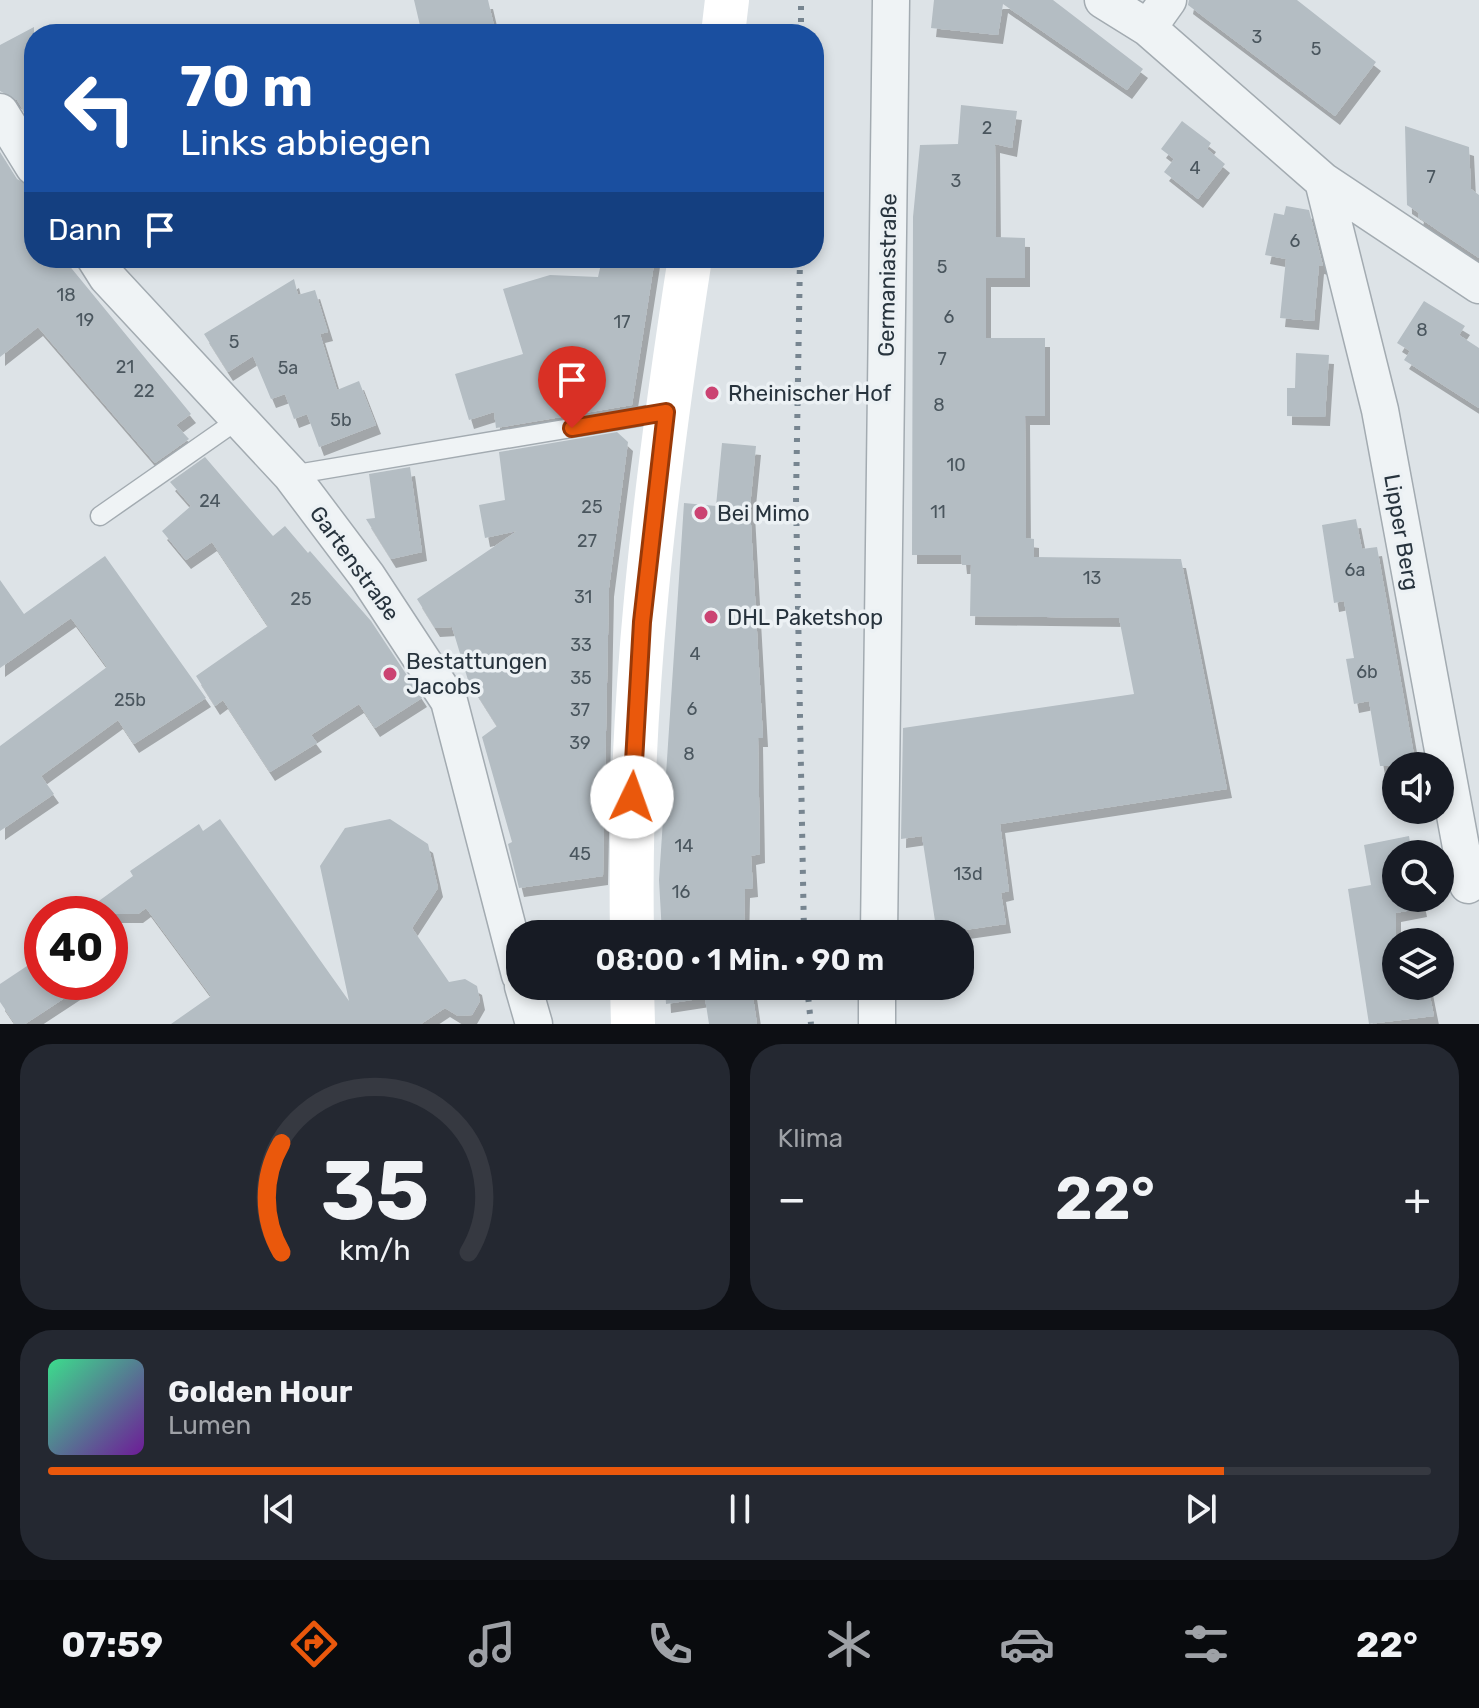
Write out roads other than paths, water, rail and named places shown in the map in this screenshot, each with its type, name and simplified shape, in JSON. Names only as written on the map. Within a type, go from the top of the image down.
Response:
[{"type":"street","points":[[724,24],[727,0]]},
{"type":"street","name":"Germaniastraße","points":[[879,920],[891,0]]},
{"type":"street","points":[[1103,0],[1158,14],[1323,181],[1479,285]]},
{"type":"street","points":[[0,112],[24,151]]},
{"type":"street","name":"Lipper Berg","points":[[1323,181],[1380,410],[1468,885]]},
{"type":"street","name":"Gartenstraße","points":[[101,268],[291,475],[367,576],[449,701],[506,921]]},
{"type":"street","points":[[632,920],[630,826],[642,622],[666,412],[688,268]]},
{"type":"street","points":[[632,1000],[633,1024]]},
{"type":"street","points":[[877,1000],[877,1024]]},
{"type":"lane","points":[[291,475],[666,412]]},
{"type":"lane","points":[[100,516],[239,419]]},
{"type":"railway","points":[[801,0],[801,24]]},
{"type":"railway","points":[[800,268],[796,498],[804,920]]},
{"type":"railway","points":[[808,1000],[811,1024]]},
{"type":"place","name":"Rheinischer Hof","points":[[712,393]]},
{"type":"place","name":"Bei Mimo","points":[[701,513]]},
{"type":"place","name":"DHL Paketshop","points":[[711,617]]},
{"type":"place","name":"Bestattungen Jacobs","points":[[390,674]]}]
